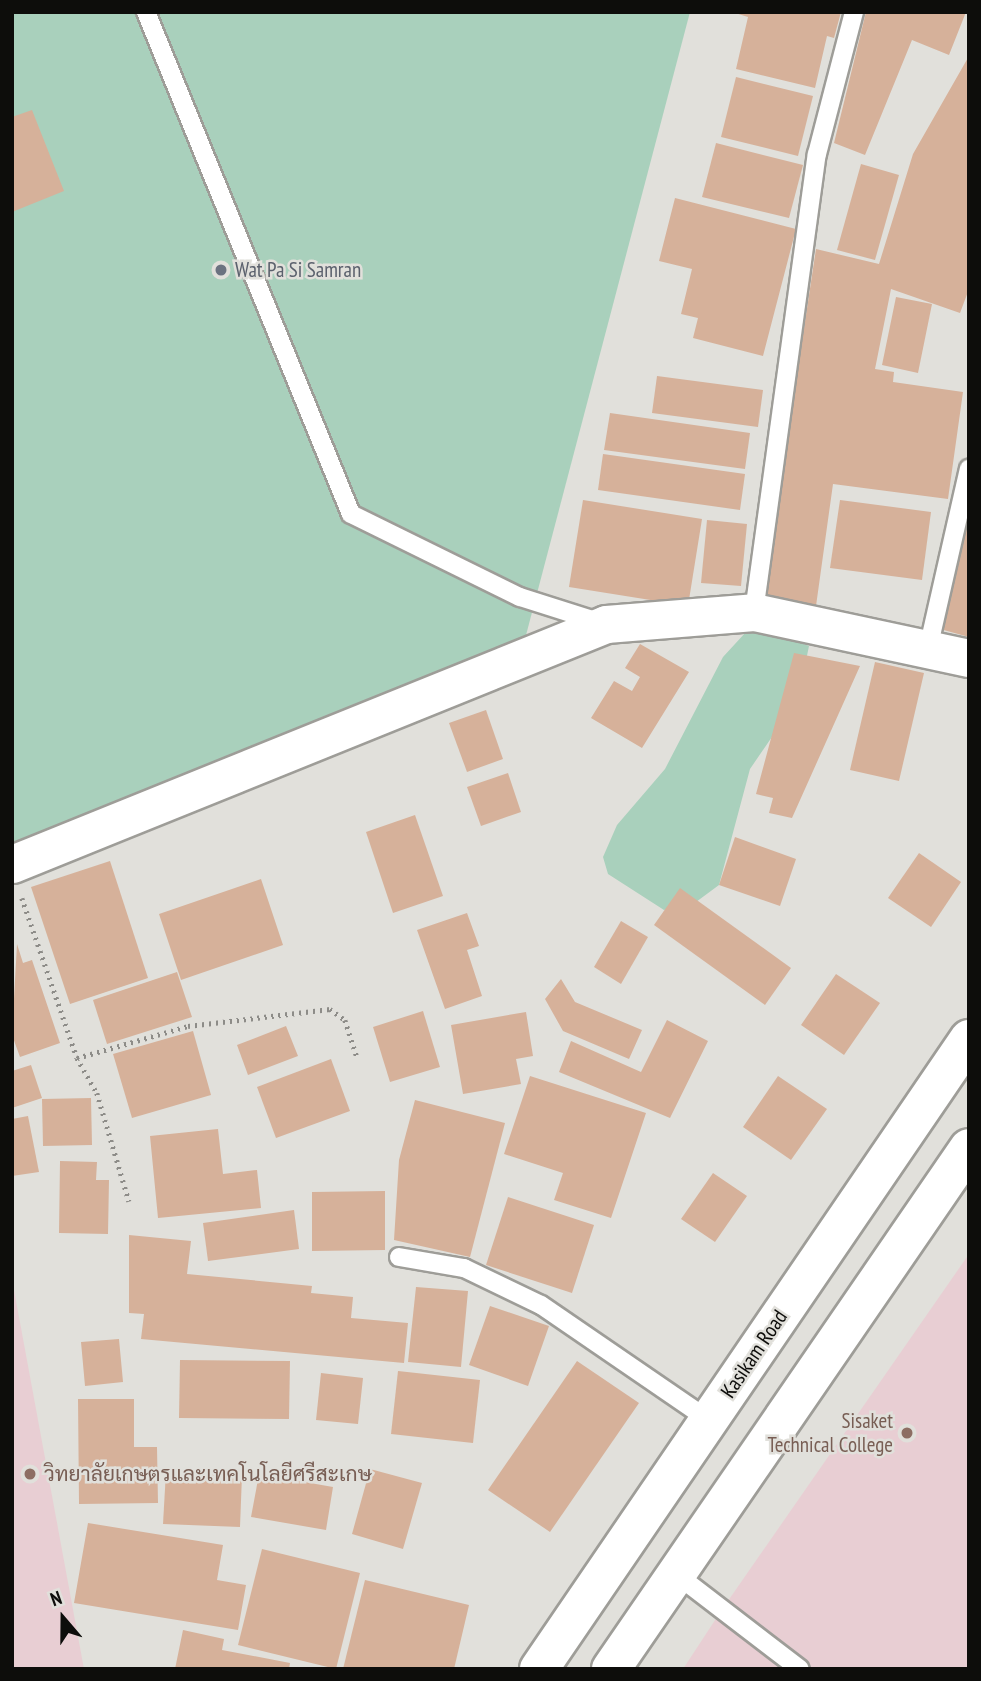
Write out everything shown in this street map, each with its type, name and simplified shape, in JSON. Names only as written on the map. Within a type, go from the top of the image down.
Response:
[{"type":"main road","name":"Kasikam Road","points":[[538,1669],[969,1039]]},
{"type":"main road","points":[[611,1669],[969,1148]]},
{"type":"street","points":[[14,874],[606,624],[754,612],[969,658]]},
{"type":"lane","points":[[146,12],[351,514],[520,597],[606,624]]},
{"type":"lane","points":[[754,612],[817,154],[854,12]]},
{"type":"lane","points":[[928,649],[969,470]]},
{"type":"lane","points":[[399,1257],[464,1268],[541,1305],[709,1420]]},
{"type":"lane","points":[[676,1574],[800,1669]]},
{"type":"path","points":[[14,874],[77,1058],[97,1093],[129,1201]]},
{"type":"path","points":[[77,1058],[188,1026],[330,1009],[345,1020],[357,1056]]},
{"type":"shaded area","name":"Sisaket Technical College","points":[[969,1254],[969,1669],[683,1669],[721,1611]]},
{"type":"shaded area","name":"วิทยาลัยเกษตรและเทคโนโลยีศรีสะเกษ","points":[[12,1279],[84,1669],[12,1669]]},
{"type":"green space","name":"Wat Pa Si Samran","points":[[12,12],[690,12],[525,639],[12,848]]},
{"type":"green space","points":[[763,628],[809,646],[802,680],[789,712],[750,769],[719,885],[696,902],[664,910],[608,874],[603,857],[617,825],[665,769],[723,657],[746,632]]},
{"type":"building","points":[[732,12],[841,12],[834,38],[827,36],[815,88],[736,69],[748,17]]},
{"type":"building","points":[[866,12],[966,12],[949,55],[912,40],[865,155],[834,143]]},
{"type":"building","points":[[969,56],[969,289],[960,313],[891,289],[875,369],[894,372],[893,382],[963,392],[948,499],[833,484],[816,606],[763,599],[816,249],[879,264],[913,154]]},
{"type":"building","points":[[736,77],[813,96],[798,156],[721,137]]},
{"type":"building","points":[[32,110],[64,191],[12,212],[12,117]]},
{"type":"building","points":[[716,143],[803,165],[789,218],[702,197]]},
{"type":"building","points":[[861,164],[899,175],[875,260],[837,250]]},
{"type":"building","points":[[675,198],[796,229],[763,356],[693,338],[698,318],[681,314],[692,269],[659,261]]},
{"type":"building","points":[[896,297],[932,304],[918,373],[882,365]]},
{"type":"building","points":[[657,376],[763,390],[758,427],[652,413]]},
{"type":"building","points":[[610,413],[750,433],[745,469],[604,450]]},
{"type":"building","points":[[603,454],[745,474],[740,510],[598,490]]},
{"type":"building","points":[[583,500],[702,519],[688,606],[569,587]]},
{"type":"building","points":[[840,500],[931,512],[922,580],[830,568]]},
{"type":"building","points":[[969,517],[969,637],[940,629]]},
{"type":"building","points":[[707,520],[747,524],[741,586],[701,583]]},
{"type":"building","points":[[640,644],[689,672],[642,748],[591,718],[614,681],[632,691],[640,677],[625,668]]},
{"type":"building","points":[[794,653],[860,666],[792,818],[769,813],[773,798],[756,794]]},
{"type":"building","points":[[875,662],[924,673],[899,781],[850,770]]},
{"type":"building","points":[[486,710],[503,759],[467,772],[449,723]]},
{"type":"building","points":[[508,773],[521,812],[481,826],[467,787]]},
{"type":"building","points":[[415,815],[443,896],[393,913],[366,832]]},
{"type":"building","points":[[735,837],[796,859],[780,906],[719,885]]},
{"type":"building","points":[[919,853],[961,882],[931,927],[888,898]]},
{"type":"building","points":[[110,861],[148,978],[70,1004],[31,887]]},
{"type":"building","points":[[261,879],[283,945],[181,980],[159,914]]},
{"type":"building","points":[[680,888],[791,968],[765,1005],[654,925]]},
{"type":"building","points":[[467,913],[479,946],[467,950],[482,996],[445,1009],[417,930]]},
{"type":"building","points":[[621,921],[648,937],[621,984],[594,967]]},
{"type":"building","points":[[17,944],[23,963],[32,960],[60,1043],[20,1057],[12,1035]]},
{"type":"building","points":[[177,972],[192,1017],[107,1044],[93,1000]]},
{"type":"building","points":[[836,974],[880,1003],[844,1055],[801,1025]]},
{"type":"building","points":[[561,979],[575,1002],[642,1030],[629,1059],[563,1031],[545,999]]},
{"type":"building","points":[[423,1011],[440,1067],[390,1082],[373,1027]]},
{"type":"building","points":[[526,1012],[533,1056],[516,1059],[521,1084],[463,1094],[451,1025]]},
{"type":"building","points":[[667,1020],[708,1041],[670,1118],[559,1072],[571,1041],[641,1072]]},
{"type":"building","points":[[286,1026],[298,1056],[248,1075],[237,1045]]},
{"type":"building","points":[[193,1031],[211,1095],[132,1118],[113,1054]]},
{"type":"building","points":[[331,1059],[350,1111],[276,1138],[257,1087]]},
{"type":"building","points":[[31,1065],[42,1098],[12,1108],[12,1071]]},
{"type":"building","points":[[530,1076],[646,1113],[611,1218],[554,1200],[563,1173],[504,1154]]},
{"type":"building","points":[[778,1076],[827,1109],[791,1160],[743,1127]]},
{"type":"building","points":[[91,1098],[92,1145],[43,1146],[42,1099]]},
{"type":"building","points":[[415,1100],[505,1123],[470,1257],[394,1240],[399,1160]]},
{"type":"building","points":[[28,1116],[39,1172],[12,1176],[12,1119]]},
{"type":"building","points":[[218,1129],[223,1174],[257,1170],[261,1208],[158,1218],[150,1136]]},
{"type":"building","points":[[60,1161],[97,1162],[96,1180],[109,1180],[108,1234],[59,1233]]},
{"type":"building","points":[[713,1173],[747,1196],[715,1242],[681,1219]]},
{"type":"building","points":[[385,1191],[385,1250],[312,1251],[312,1192]]},
{"type":"building","points":[[508,1197],[594,1225],[572,1293],[486,1265]]},
{"type":"building","points":[[294,1210],[299,1249],[208,1261],[203,1223]]},
{"type":"building","points":[[129,1235],[191,1241],[187,1274],[312,1286],[311,1293],[353,1297],[351,1318],[408,1323],[404,1363],[141,1339],[144,1314],[129,1313]]},
{"type":"building","points":[[416,1287],[468,1291],[461,1367],[408,1362]]},
{"type":"building","points":[[490,1306],[549,1326],[528,1386],[469,1365]]},
{"type":"building","points":[[119,1339],[123,1382],[85,1386],[81,1342]]},
{"type":"building","points":[[180,1360],[290,1361],[289,1419],[179,1418]]},
{"type":"building","points":[[577,1361],[639,1403],[550,1532],[488,1490]]},
{"type":"building","points":[[398,1371],[480,1380],[473,1443],[391,1434]]},
{"type":"building","points":[[321,1373],[363,1378],[358,1424],[316,1420]]},
{"type":"building","points":[[78,1399],[134,1399],[134,1447],[157,1447],[158,1503],[79,1504]]},
{"type":"building","points":[[370,1469],[422,1483],[403,1549],[352,1534]]},
{"type":"building","points":[[166,1471],[242,1475],[240,1527],[163,1524]]},
{"type":"building","points":[[259,1474],[333,1487],[326,1530],[251,1517]]},
{"type":"building","points":[[88,1523],[223,1545],[217,1580],[246,1585],[238,1630],[74,1603]]},
{"type":"building","points":[[262,1549],[360,1573],[336,1669],[238,1645]]},
{"type":"building","points":[[365,1580],[469,1605],[454,1669],[343,1669]]},
{"type":"building","points":[[183,1630],[224,1639],[222,1650],[290,1663],[289,1669],[175,1669]]},
{"type":"place","name":"Wat Pa Si Samran","points":[[221,270]]},
{"type":"place","name":"Sisaket Technical College","points":[[907,1433]]},
{"type":"place","name":"วิทยาลัยเกษตรและเทคโนโลยีศรีสะเกษ","points":[[30,1474]]}]
